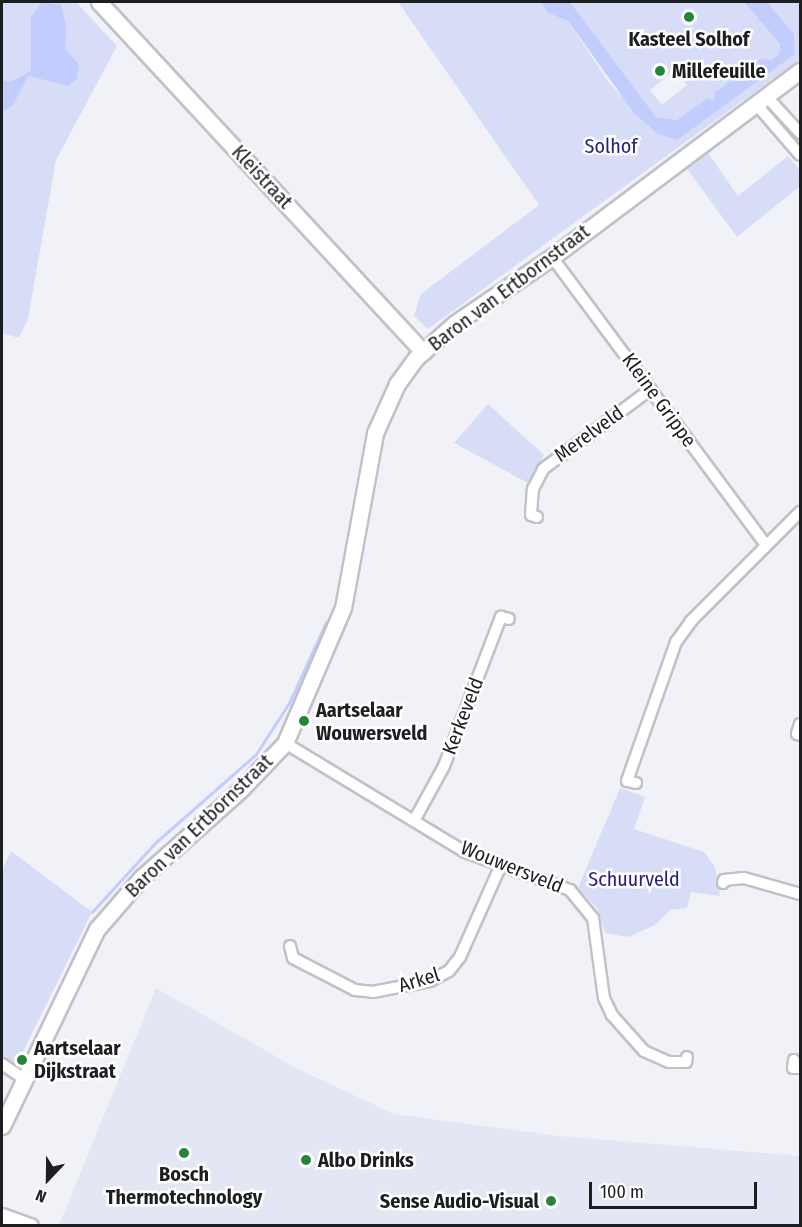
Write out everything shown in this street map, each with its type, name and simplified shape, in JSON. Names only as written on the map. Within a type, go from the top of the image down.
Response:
[{"type":"street","name":"Kleistraat","points":[[99,2],[423,352]]},
{"type":"street","name":"Baron van Ertbornstraat","points":[[2,1126],[98,929],[141,878],[240,790],[285,743],[315,680],[343,608],[375,433],[397,384],[423,352],[454,324],[552,257],[801,71]]},
{"type":"street","points":[[761,100],[801,133]]},
{"type":"street","points":[[761,100],[801,155]]},
{"type":"street","name":"Kleine Grippe","points":[[552,257],[765,544]]},
{"type":"street","name":"Merelveld","points":[[537,517],[531,515],[533,489],[543,468],[651,388]]},
{"type":"street","points":[[636,783],[627,781],[676,642],[690,621],[765,544],[801,512]]},
{"type":"street","name":"Kerkeveld","points":[[415,819],[444,766],[501,617],[509,619]]},
{"type":"street","points":[[801,724],[797,734],[801,735]]},
{"type":"street","name":"Wouwersveld","points":[[285,743],[415,819],[465,852],[500,867],[570,890],[592,918],[604,998],[612,1016],[644,1051],[669,1062],[686,1062],[687,1057]]},
{"type":"street","name":"Arkel","points":[[290,946],[293,958],[355,990],[373,992],[430,981],[449,971],[460,957],[500,867]]},
{"type":"street","points":[[723,883],[724,880],[744,878],[801,894]]},
{"type":"street","points":[[2,1064],[24,1079]]},
{"type":"street","points":[[2,1216],[30,1226]]},
{"type":"shaded area","points":[[156,988],[298,1069],[394,1114],[558,1136],[800,1156],[800,1225],[59,1225]]},
{"type":"green space","points":[[2,2],[76,2],[117,46],[56,160],[28,319],[19,338],[2,333]]},
{"type":"green space","points":[[398,2],[540,2],[548,13],[568,21],[609,83],[658,134],[795,54],[794,34],[767,2],[800,2],[800,59],[428,329],[414,316],[421,294],[539,205]]},
{"type":"green space","name":"Solhof","points":[[570,2],[744,2],[780,44],[779,54],[714,100],[707,98],[677,120],[656,117]],"holes":[[[675,70],[687,85],[662,105],[650,90]]]},
{"type":"green space","points":[[708,153],[738,196],[788,156],[800,170],[800,186],[737,237],[687,169]]},
{"type":"green space","points":[[488,404],[544,455],[528,483],[454,443]]},
{"type":"green space","name":"Schuurveld","points":[[620,788],[645,797],[634,829],[704,852],[715,867],[720,896],[691,892],[687,908],[670,910],[655,925],[628,937],[605,933],[597,908],[578,888]]},
{"type":"green space","points":[[11,851],[92,912],[13,1072],[2,1064],[2,870]]},
{"type":"water","points":[[42,2],[61,5],[66,26],[65,49],[79,64],[77,79],[68,86],[29,76],[12,106],[2,112],[2,81],[12,81],[31,71],[31,17]]},
{"type":"water","points":[[540,2],[570,2],[656,117],[677,120],[707,98],[714,100],[714,93],[762,58],[771,60],[779,54],[780,44],[744,2],[767,2],[794,34],[795,54],[677,140],[658,134],[634,113],[568,21],[548,13]]},
{"type":"waterway","points":[[92,912],[156,842],[256,754],[289,703],[326,622]]},
{"type":"place","name":"Kasteel Solhof","points":[[689,17]]},
{"type":"place","name":"Millefeuille","points":[[660,71]]},
{"type":"place","name":"Aartselaar Wouwersveld","points":[[304,721]]},
{"type":"place","name":"Aartselaar Dijkstraat","points":[[22,1060]]},
{"type":"place","name":"Bosch Thermotechnology","points":[[184,1153]]},
{"type":"place","name":"Albo Drinks","points":[[306,1160]]},
{"type":"place","name":"Sense Audio-Visual","points":[[551,1201]]}]
